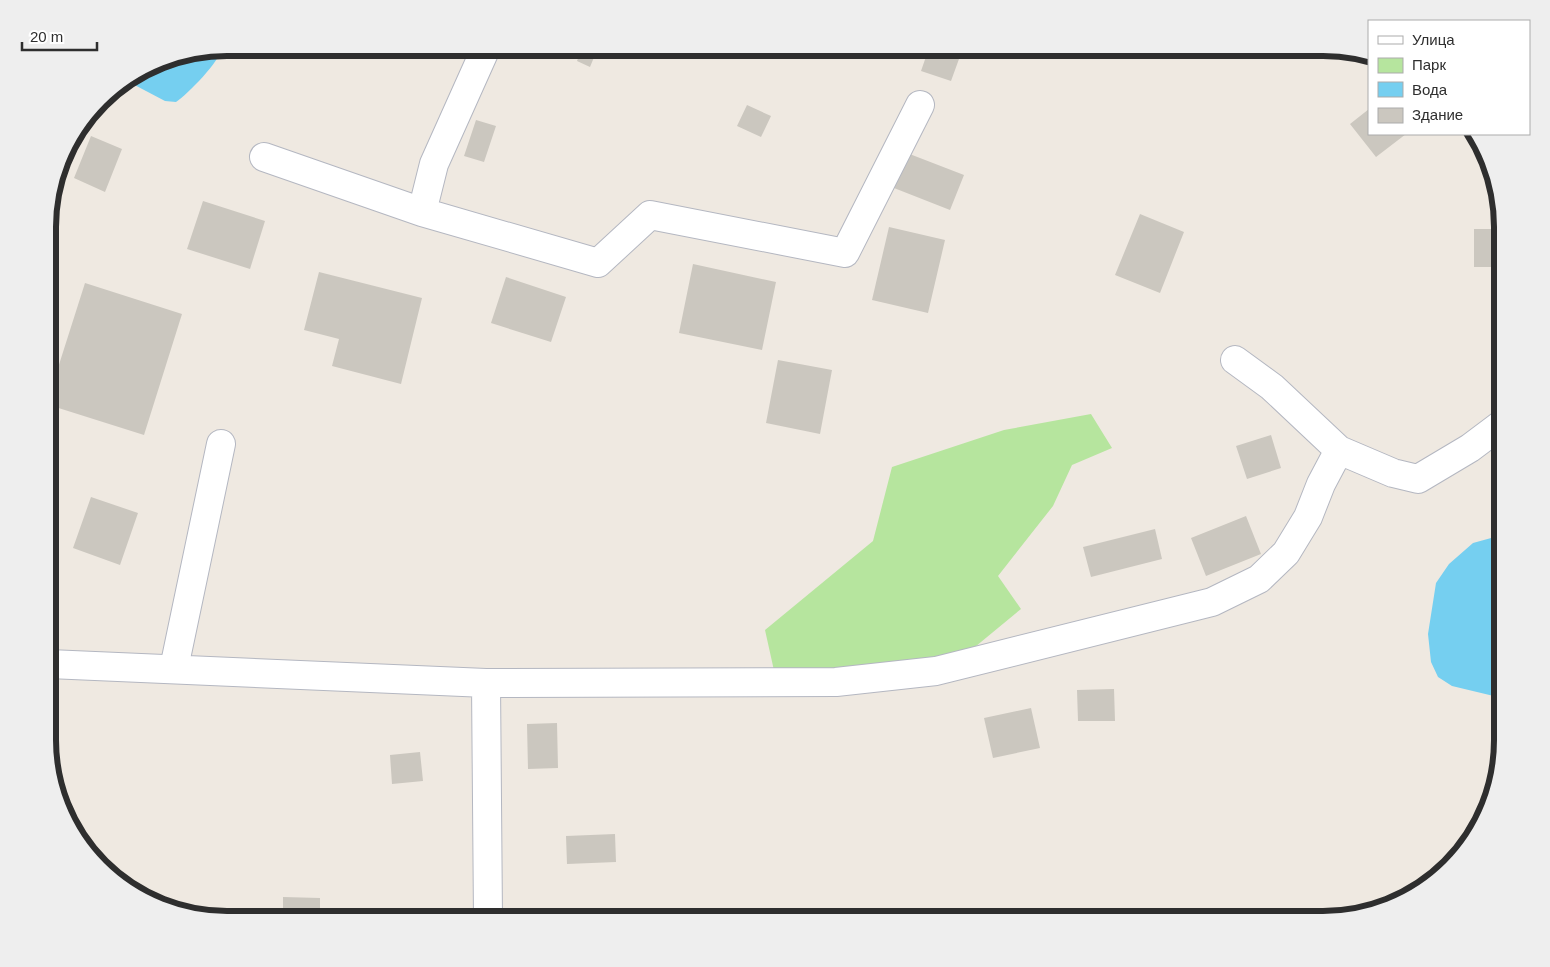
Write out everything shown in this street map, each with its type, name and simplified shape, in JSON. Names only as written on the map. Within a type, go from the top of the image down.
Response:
[{"type":"street","points":[[422,212],[434,164],[482,56]]},
{"type":"street","points":[[264,158],[422,212],[598,263],[650,215],[845,253],[920,105]]},
{"type":"street","points":[[1235,360],[1272,388],[1339,450],[1393,473],[1418,479],[1470,448],[1493,431]]},
{"type":"street","points":[[174,668],[221,444]]},
{"type":"street","points":[[56,664],[486,683],[836,682],[936,671],[1212,602],[1259,579],[1286,553],[1308,517],[1321,484],[1339,450]]},
{"type":"street","points":[[486,683],[488,911]]},
{"type":"green space","points":[[1091,414],[1112,448],[1072,465],[1053,506],[998,576],[1021,609],[964,656],[775,675],[765,630],[873,541],[892,467],[1004,430]]},
{"type":"water","points":[[218,57],[210,69],[181,98],[176,102],[165,101],[133,84],[172,65]]},
{"type":"water","points":[[1493,537],[1493,696],[1452,686],[1438,677],[1431,662],[1428,634],[1436,583],[1449,564],[1473,543]]},
{"type":"building","points":[[579,56],[595,56],[590,67],[577,61]]},
{"type":"building","points":[[926,56],[960,56],[951,81],[921,71]]},
{"type":"building","points":[[747,105],[771,116],[761,137],[737,126]]},
{"type":"building","points":[[1368,110],[1368,135],[1405,135],[1376,157],[1350,124]]},
{"type":"building","points":[[476,120],[496,126],[484,162],[464,156]]},
{"type":"building","points":[[91,136],[122,149],[105,192],[74,178]]},
{"type":"building","points":[[907,153],[964,175],[950,210],[894,188]]},
{"type":"building","points":[[203,201],[265,221],[250,269],[187,249]]},
{"type":"building","points":[[1140,214],[1184,232],[1160,293],[1115,275]]},
{"type":"building","points":[[889,227],[945,240],[928,313],[872,300]]},
{"type":"building","points":[[1474,229],[1493,229],[1493,267],[1474,267]]},
{"type":"building","points":[[693,264],[776,282],[762,350],[679,333]]},
{"type":"building","points":[[319,272],[422,298],[401,384],[332,366],[339,339],[304,330]]},
{"type":"building","points":[[506,277],[566,297],[551,342],[491,323]]},
{"type":"building","points":[[85,283],[182,314],[144,435],[56,407],[56,374]]},
{"type":"building","points":[[778,360],[832,370],[820,434],[766,423]]},
{"type":"building","points":[[1271,435],[1281,468],[1247,479],[1236,446]]},
{"type":"building","points":[[91,497],[138,513],[120,565],[73,548]]},
{"type":"building","points":[[1246,516],[1261,554],[1206,576],[1191,538]]},
{"type":"building","points":[[1155,529],[1162,559],[1091,577],[1083,547]]},
{"type":"building","points":[[1114,689],[1115,721],[1078,721],[1077,690]]},
{"type":"building","points":[[1031,708],[1040,748],[993,758],[984,718]]},
{"type":"building","points":[[557,723],[558,768],[528,769],[527,724]]},
{"type":"building","points":[[420,752],[423,781],[392,784],[390,755]]},
{"type":"building","points":[[615,834],[616,862],[567,864],[566,836]]},
{"type":"building","points":[[283,897],[320,898],[320,911],[283,911]]}]
